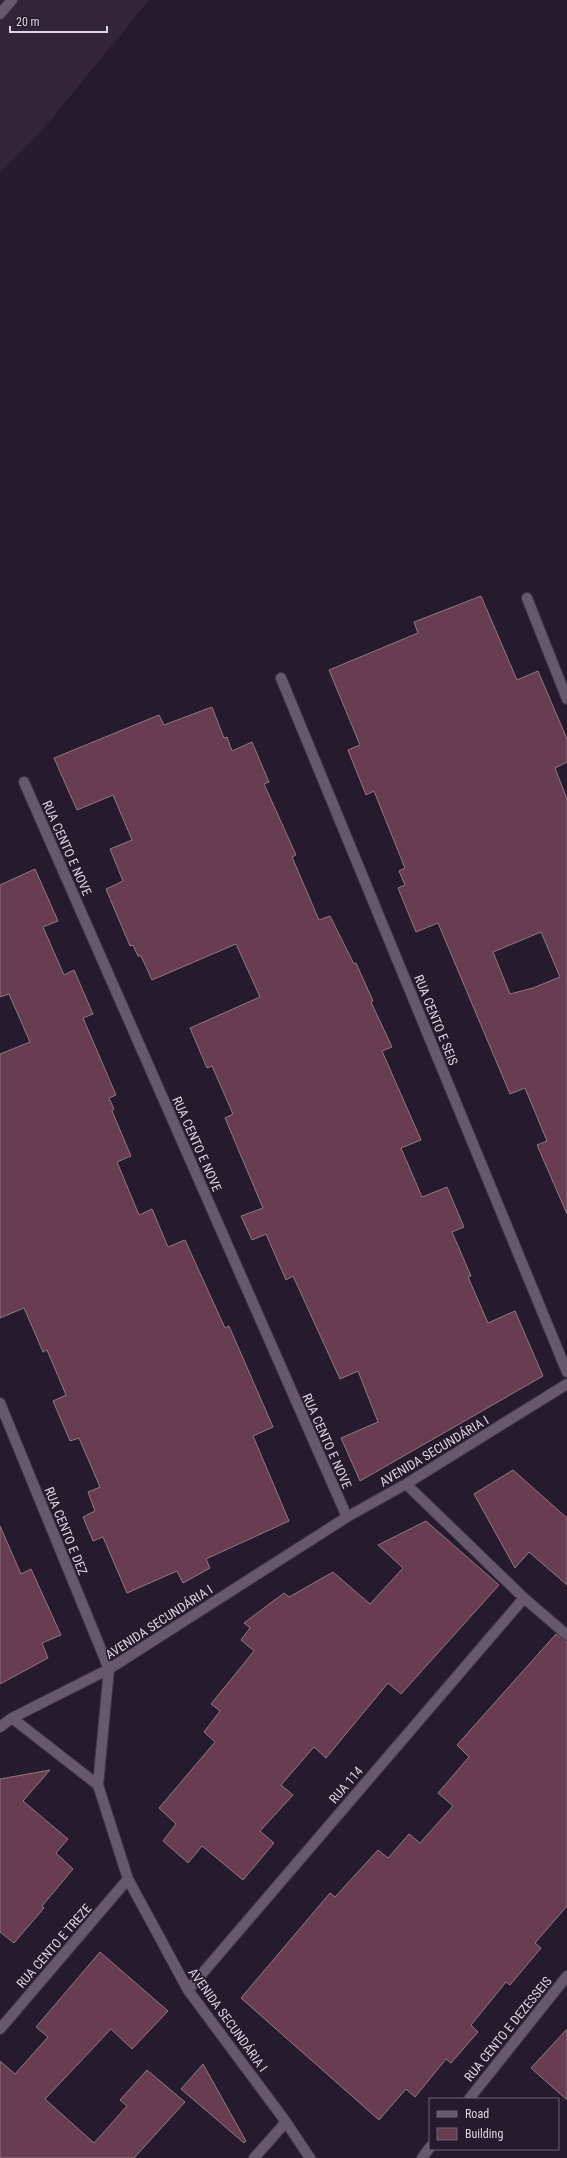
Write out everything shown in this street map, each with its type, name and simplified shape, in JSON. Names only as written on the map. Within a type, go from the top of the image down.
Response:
[{"type":"street","points":[[0,14],[12,0]]},
{"type":"street","points":[[527,598],[567,699]]},
{"type":"street","name":"RUA CENTO E SEIS","points":[[282,678],[567,1372]]},
{"type":"street","name":"RUA CENTO E NOVE","points":[[24,782],[346,1517]]},
{"type":"street","name":"AVENIDA SECUNDÁRIA I","points":[[310,2158],[286,2122],[188,1990],[128,1879],[98,1785],[109,1669],[346,1517],[406,1484],[567,1384]]},
{"type":"street","name":"RUA CENTO E DEZ","points":[[0,1403],[109,1669]]},
{"type":"street","points":[[406,1484],[524,1598],[567,1635]]},
{"type":"street","name":"RUA 114","points":[[188,1990],[524,1598]]},
{"type":"street","points":[[0,1727],[12,1718],[109,1669]]},
{"type":"street","points":[[12,1718],[98,1785]]},
{"type":"street","name":"RUA CENTO E TREZE","points":[[0,2029],[128,1879]]},
{"type":"street","name":"RUA CENTO E DEZESSEIS","points":[[470,2098],[567,1976]]},
{"type":"street","points":[[254,2158],[286,2122]]},
{"type":"street","points":[[422,2158],[429,2149]]},
{"type":"shaded area","points":[[0,0],[149,0],[44,128],[0,172]]},
{"type":"building","points":[[481,596],[517,680],[538,671],[567,739],[567,762],[555,768],[567,799],[567,1214],[537,1145],[547,1141],[525,1088],[510,1094],[438,923],[416,932],[398,888],[405,885],[399,871],[405,868],[374,791],[366,795],[348,750],[360,745],[329,670],[418,633],[414,622]],"holes":[[[541,932],[560,977],[533,988],[510,994],[493,952]]]},
{"type":"building","points":[[212,707],[224,738],[227,737],[232,751],[252,742],[269,782],[264,784],[296,855],[292,857],[319,920],[330,916],[354,964],[356,963],[373,1001],[371,1002],[392,1047],[382,1051],[421,1140],[401,1148],[422,1197],[447,1187],[464,1227],[452,1232],[471,1276],[468,1277],[488,1323],[515,1311],[543,1376],[360,1481],[341,1438],[378,1422],[358,1371],[340,1379],[293,1276],[286,1280],[266,1234],[252,1240],[241,1216],[263,1208],[225,1118],[233,1114],[212,1066],[207,1068],[190,1028],[260,997],[236,944],[152,980],[141,956],[138,956],[133,945],[130,946],[106,889],[123,881],[110,849],[132,840],[113,795],[77,810],[54,758],[159,715],[164,725]]},
{"type":"building","points":[[35,869],[58,921],[43,927],[64,975],[74,970],[93,1014],[83,1018],[116,1095],[109,1098],[114,1109],[112,1111],[131,1156],[117,1162],[139,1215],[152,1209],[168,1247],[185,1240],[225,1328],[229,1326],[273,1427],[253,1436],[289,1521],[206,1559],[210,1568],[183,1583],[177,1571],[127,1593],[103,1537],[93,1541],[83,1517],[95,1511],[88,1492],[100,1487],[79,1438],[70,1441],[53,1401],[66,1395],[47,1350],[43,1352],[24,1308],[0,1318],[0,1054],[30,1042],[9,994],[0,997],[0,885]]},
{"type":"building","points":[[513,1470],[567,1518],[567,1585],[529,1552],[515,1568],[474,1494]]},
{"type":"building","points":[[426,1521],[499,1585],[401,1694],[388,1683],[326,1758],[314,1747],[281,1785],[293,1795],[260,1831],[274,1843],[243,1880],[202,1846],[188,1863],[163,1841],[176,1824],[159,1808],[215,1742],[204,1732],[220,1711],[211,1704],[254,1651],[241,1640],[250,1628],[244,1623],[284,1593],[289,1597],[333,1572],[370,1604],[403,1568],[378,1545]]},
{"type":"building","points":[[0,1526],[21,1574],[31,1569],[61,1635],[42,1643],[48,1658],[0,1684]]},
{"type":"building","points":[[556,1634],[567,1641],[567,1906],[535,1943],[541,1948],[510,1985],[506,1982],[471,2025],[478,2032],[451,2063],[446,2059],[415,2097],[406,2089],[379,2120],[241,1998],[330,1893],[335,1897],[378,1850],[388,1858],[409,1834],[420,1843],[453,1806],[438,1793],[469,1757],[457,1745]]},
{"type":"building","points":[[50,1770],[23,1801],[68,1839],[56,1853],[73,1869],[42,1906],[44,1908],[14,1943],[0,1932],[0,1779]]},
{"type":"building","points":[[100,1952],[168,2011],[132,2049],[111,2029],[45,2099],[94,2143],[127,2106],[120,2100],[147,2070],[185,2102],[134,2158],[0,2158],[0,2061],[15,2074],[48,2037],[36,2027]]},
{"type":"building","points":[[567,2029],[567,2100],[531,2068]]},
{"type":"building","points":[[203,2064],[246,2141],[244,2143],[181,2089]]}]
